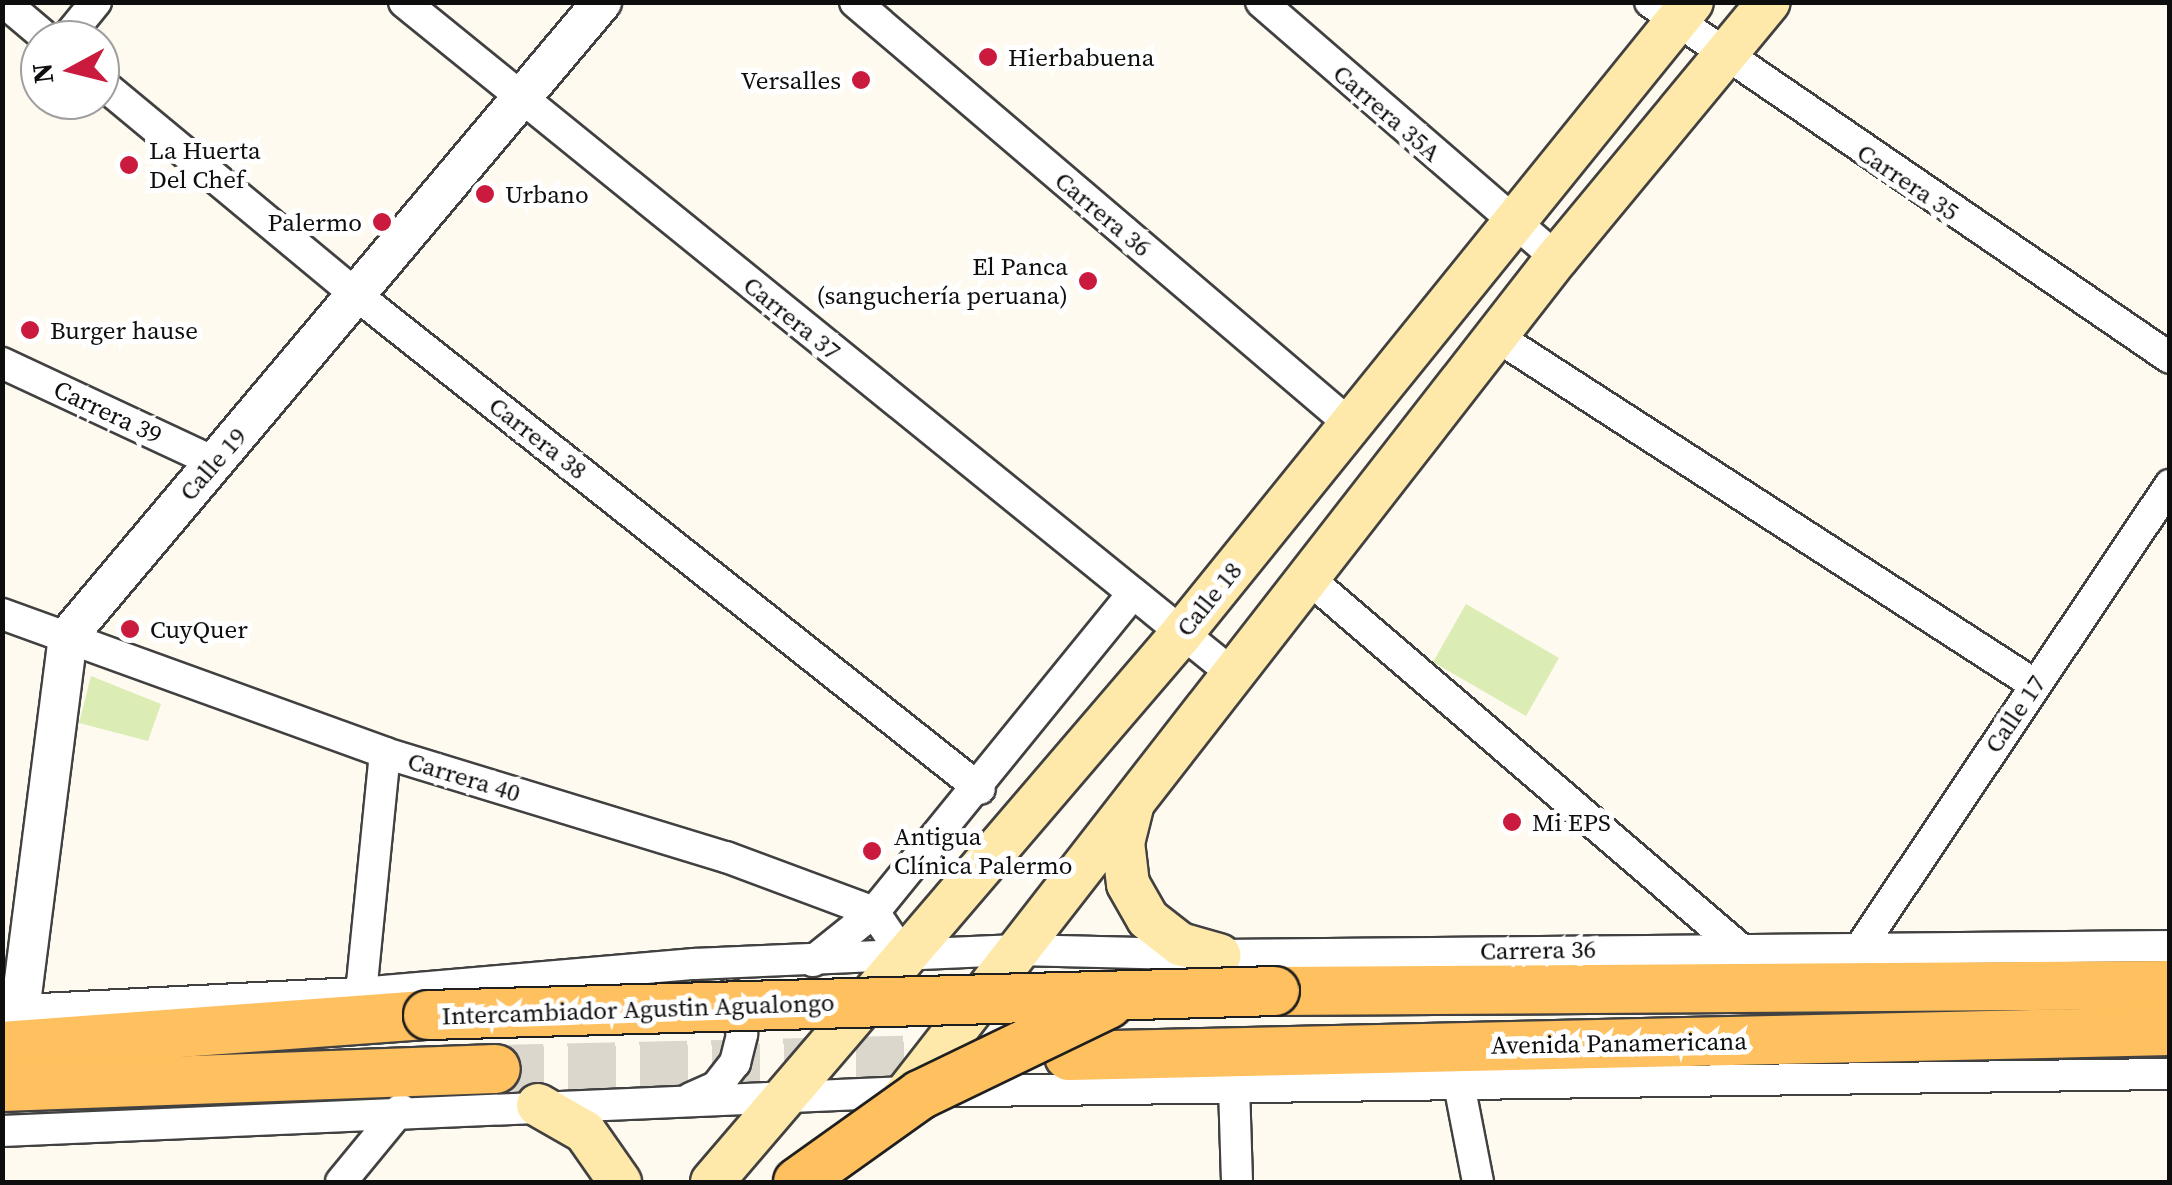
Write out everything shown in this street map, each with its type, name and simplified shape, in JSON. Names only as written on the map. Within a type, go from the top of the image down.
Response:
[{"type":"main road","points":[[837,1182],[1557,258],[1769,2]]},
{"type":"main road","name":"Calle 18","points":[[712,1182],[906,959],[1351,426],[1513,223],[1672,10]]},
{"type":"main road","points":[[1132,803],[1123,842],[1128,884],[1148,919],[1170,936],[1219,955]]},
{"type":"main road","name":"Intercambiador Agustin Agualongo","points":[[8,1022],[428,1015],[1275,991],[2170,985]]},
{"type":"main road","points":[[798,1182],[920,1095],[1130,995]]},
{"type":"main road","name":"Avenida Panamericana","points":[[1069,1056],[2170,1031]]},
{"type":"main road","points":[[2,1086],[496,1070]]},
{"type":"main road","points":[[538,1105],[584,1132],[620,1182]]},
{"type":"street","points":[[4,2],[25,20]]},
{"type":"street","name":"Carrera 37","points":[[404,2],[1233,674]]},
{"type":"street","name":"Calle 19","points":[[68,636],[359,297],[602,2]]},
{"type":"street","name":"Carrera 36","points":[[855,2],[1351,426]]},
{"type":"street","name":"Carrera 35A","points":[[1262,2],[1557,258]]},
{"type":"street","name":"Carrera 35","points":[[1672,10],[1725,58],[2170,358]]},
{"type":"street","name":"Carrera 38","points":[[120,99],[359,297],[980,789]]},
{"type":"street","points":[[1496,336],[2034,684]]},
{"type":"street","name":"Carrera 39","points":[[2,362],[214,462]]},
{"type":"street","name":"Calle 17","points":[[1862,945],[2170,485]]},
{"type":"street","points":[[1308,578],[1738,947]]},
{"type":"street","points":[[812,960],[874,912],[980,789],[1133,593]]},
{"type":"street","name":"Carrera 40","points":[[2,614],[385,754],[726,857],[874,912]]},
{"type":"street","points":[[8,1022],[68,636]]},
{"type":"street","points":[[361,993],[385,754]]},
{"type":"street","points":[[874,912],[906,959]]},
{"type":"street","name":"Carrera 36","points":[[8,1022],[694,964],[906,959],[1018,950],[1219,955],[1862,945],[2170,946]]},
{"type":"street","points":[[688,1100],[716,1086],[735,1063],[742,1034],[737,1004],[720,979],[694,964]]},
{"type":"street","points":[[2,1131],[401,1109],[907,1092],[1458,1080],[2170,1074]]},
{"type":"street","points":[[1458,1080],[1478,1182]]},
{"type":"street","points":[[1234,1086],[1237,1182]]},
{"type":"street","points":[[341,1182],[401,1109]]},
{"type":"green space","points":[[1466,604],[1559,658],[1526,716],[1433,662]]},
{"type":"green space","points":[[91,676],[161,704],[148,741],[79,723]]},
{"type":"tunnel","points":[[496,1069],[968,1058]]},
{"type":"place","name":"Hierbabuena","points":[[988,57]]},
{"type":"place","name":"Versalles","points":[[861,80]]},
{"type":"place","name":"La Huerta Del Chef","points":[[129,165]]},
{"type":"place","name":"Urbano","points":[[485,194]]},
{"type":"place","name":"Palermo","points":[[382,222]]},
{"type":"place","name":"El Panca (sanguchería peruana)","points":[[1088,281]]},
{"type":"place","name":"Burger hause","points":[[30,330]]},
{"type":"place","name":"CuyQuer","points":[[130,629]]},
{"type":"place","name":"Mi EPS","points":[[1512,822]]},
{"type":"place","name":"Antigua Clínica Palermo","points":[[872,851]]}]
